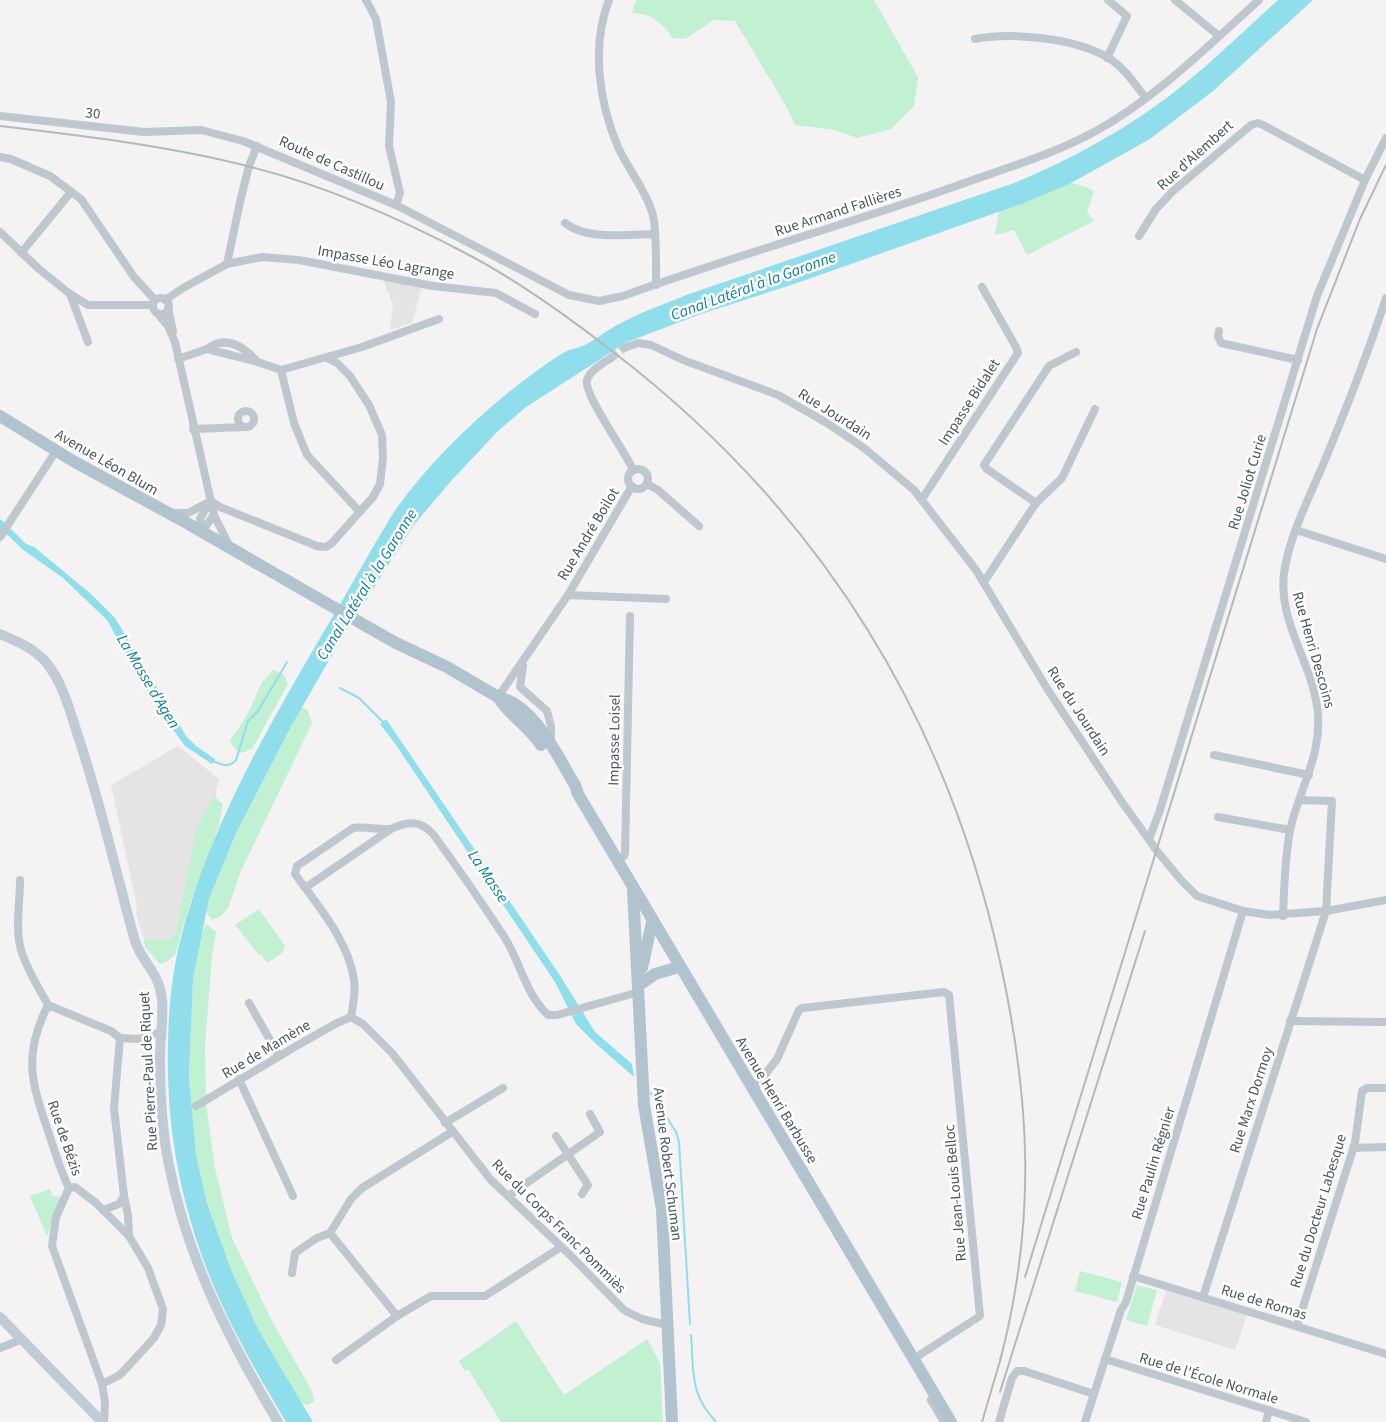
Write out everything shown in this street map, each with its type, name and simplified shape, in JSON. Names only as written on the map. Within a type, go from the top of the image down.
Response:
[{"type":"main road","name":"Avenue Léon Blum","points":[[0,416],[56,452],[359,622]]},
{"type":"main road","name":"Avenue Henri Barbusse","points":[[359,622],[515,704],[533,718],[575,785],[650,919],[754,1089],[951,1422]]},
{"type":"main road","name":"Avenue Henri Barbusse","points":[[498,697],[506,708],[534,734],[569,788],[578,794]]},
{"type":"main road","points":[[534,734],[548,741]]},
{"type":"main road","name":"Avenue Robert Schuman","points":[[632,886],[644,1105],[662,1210],[672,1422]]},
{"type":"main road","points":[[635,931],[650,919]]},
{"type":"main road","name":"Avenue Robert Schuman","points":[[639,986],[650,919]]},
{"type":"main road","points":[[639,986],[655,974],[679,967]]},
{"type":"street","points":[[366,0],[376,19],[391,102],[389,146],[400,193],[396,205]]},
{"type":"street","points":[[609,0],[600,40],[600,82],[606,115],[618,148],[652,210],[656,285]]},
{"type":"street","points":[[1107,58],[1127,16],[1108,0]]},
{"type":"street","points":[[1175,0],[1219,36]]},
{"type":"street","name":"Rue Armand Fallières","points":[[396,205],[578,298],[608,300],[905,204],[1040,157],[1095,131],[1145,98],[1180,72],[1259,0]]},
{"type":"street","points":[[975,39],[996,35],[1032,37],[1072,45],[1107,58],[1122,69],[1145,98]]},
{"type":"street","name":"30","points":[[0,116],[144,132],[207,131],[257,146]]},
{"type":"street","name":"Rue d'Alembert","points":[[1140,236],[1156,209],[1172,192],[1251,124],[1263,125],[1365,180]]},
{"type":"street","name":"Rue Joliot Curie","points":[[1149,839],[1159,813],[1317,296],[1365,180],[1386,138]]},
{"type":"street","points":[[227,264],[245,184],[257,146]]},
{"type":"street","name":"Route de Castillou","points":[[257,146],[396,205]]},
{"type":"street","points":[[0,157],[11,159],[50,176],[81,199],[155,306],[168,326],[174,342]]},
{"type":"street","points":[[21,253],[71,192]]},
{"type":"street","points":[[565,224],[571,228],[597,235],[654,234]]},
{"type":"street","points":[[1,234],[70,294],[88,305],[155,306]]},
{"type":"street","name":"Impasse Léo Lagrange","points":[[155,306],[164,313],[167,304],[183,288],[227,264],[262,257],[298,260],[434,286],[496,293],[535,314]]},
{"type":"street","name":"Impasse Bidalet","points":[[922,499],[1018,353],[982,287]]},
{"type":"street","points":[[70,294],[88,342]]},
{"type":"street","points":[[155,306],[159,298],[167,304],[210,502],[231,549]]},
{"type":"street","name":"Rue Henri Descoins","points":[[1283,916],[1290,830],[1315,757],[1317,740],[1317,706],[1312,685],[1285,610],[1283,592],[1285,565],[1296,530],[1362,370],[1386,298]]},
{"type":"street","points":[[79,318],[88,305]]},
{"type":"street","points":[[207,349],[281,370],[327,358],[439,319]]},
{"type":"street","points":[[1219,331],[1218,336],[1221,343],[1298,360]]},
{"type":"street","points":[[178,359],[226,341],[250,353],[258,362]]},
{"type":"street","name":"Rue Jourdain","points":[[624,348],[638,343],[651,345],[683,360],[778,396],[827,423],[880,460],[922,499],[984,582]]},
{"type":"street","points":[[1036,503],[987,470],[984,465],[1049,366],[1076,352]]},
{"type":"street","points":[[210,502],[296,538],[326,547],[373,498],[380,484],[383,458],[382,435],[369,405],[350,376],[338,363],[327,358]]},
{"type":"street","points":[[610,358],[590,375],[587,388],[591,399],[627,456],[633,470]]},
{"type":"street","points":[[281,370],[301,444],[318,468],[359,511]]},
{"type":"street","points":[[984,582],[1036,503],[1062,478],[1095,409]]},
{"type":"street","points":[[194,429],[246,427]]},
{"type":"street","points":[[0,537],[56,452]]},
{"type":"street","points":[[638,468],[645,471],[648,476],[647,484],[640,489],[632,486],[628,479],[630,473],[638,468]]},
{"type":"street","points":[[647,484],[658,490],[699,526]]},
{"type":"street","name":"Rue André Boilot","points":[[498,697],[568,595],[632,486]]},
{"type":"street","points":[[167,514],[188,513],[210,502]]},
{"type":"street","points":[[201,532],[200,519],[210,502]]},
{"type":"street","points":[[201,532],[214,515]]},
{"type":"street","points":[[1296,530],[1386,559]]},
{"type":"street","name":"Rue du Jourdain","points":[[984,582],[1048,690],[1157,851],[1197,896],[1243,911],[1283,916],[1386,900]]},
{"type":"street","name":"Rue André Boilot","points":[[568,595],[666,599]]},
{"type":"street","name":"Impasse Loisel","points":[[617,861],[625,853],[630,616]]},
{"type":"street","name":"Rue Pierre-Paul de Riquet","points":[[0,634],[21,643],[39,656],[52,671],[61,687],[97,796],[136,943],[161,991],[162,1099],[168,1164],[185,1225],[200,1271],[218,1314],[244,1365],[278,1422]]},
{"type":"street","points":[[525,660],[520,687],[547,711],[551,726],[551,743],[555,753]]},
{"type":"street","points":[[1214,755],[1309,775]]},
{"type":"street","name":"Rue Marx Dormoy","points":[[1203,1297],[1326,911],[1332,801],[1300,800]]},
{"type":"street","points":[[1218,817],[1290,830]]},
{"type":"street","points":[[305,888],[391,829],[404,823],[420,824],[433,834],[505,938],[533,998],[548,1015],[557,1015],[589,1006],[639,986]]},
{"type":"street","points":[[351,1017],[355,996],[350,962],[343,945],[295,874],[297,866],[353,828],[391,829]]},
{"type":"street","points":[[369,829],[371,843]]},
{"type":"street","points":[[20,880],[21,950],[48,1005],[111,1031],[120,1038],[138,1039],[161,1032]]},
{"type":"street","name":"Rue Paulin Régnier","points":[[1085,1422],[1133,1276],[1243,911]]},
{"type":"street","name":"Rue Jean-Louis Belloc","points":[[754,1089],[777,1059],[799,1010],[802,1008],[944,992],[949,995],[980,1316],[918,1356]]},
{"type":"street","points":[[249,1003],[279,1056]]},
{"type":"street","name":"Rue de Bézis","points":[[48,1005],[34,1038],[33,1077],[36,1095],[61,1171],[69,1188],[56,1217],[52,1246],[103,1388],[105,1401],[103,1422]]},
{"type":"street","name":"Rue de Mamène","points":[[196,1107],[239,1079],[351,1017]]},
{"type":"street","name":"Rue du Corps Franc Pommiès","points":[[351,1017],[363,1024],[392,1053],[491,1180],[624,1310],[642,1320],[667,1325]]},
{"type":"street","points":[[1290,1021],[1386,1022]]},
{"type":"street","points":[[120,1038],[114,1108],[129,1236]]},
{"type":"street","points":[[239,1079],[292,1196]]},
{"type":"street","points":[[445,1123],[503,1088]]},
{"type":"street","name":"Rue du Docteur Labesque","points":[[1297,1326],[1353,1148],[1363,1089],[1386,1088]]},
{"type":"street","points":[[508,1196],[600,1132],[590,1114]]},
{"type":"street","points":[[291,1272],[295,1253],[317,1238],[330,1233],[351,1199],[362,1188],[452,1132]]},
{"type":"street","points":[[556,1136],[588,1185],[582,1194]]},
{"type":"street","points":[[1353,1148],[1386,1147]]},
{"type":"street","points":[[69,1188],[75,1187],[129,1236],[148,1268],[163,1310],[161,1325],[154,1338],[120,1375],[103,1388],[101,1404],[93,1413]]},
{"type":"street","points":[[103,1210],[119,1204],[124,1196]]},
{"type":"street","points":[[330,1233],[397,1316]]},
{"type":"street","points":[[336,1360],[397,1316],[431,1296],[441,1294],[485,1296],[561,1247]]},
{"type":"street","name":"Rue de Romas","points":[[1133,1276],[1386,1354]]},
{"type":"street","points":[[888,1314],[896,1320],[957,1422]]},
{"type":"street","points":[[888,1314],[888,1324],[944,1422]]},
{"type":"street","points":[[0,1317],[20,1340],[103,1422]]},
{"type":"street","points":[[0,1348],[20,1340]]},
{"type":"street","name":"Rue de l'École Normale","points":[[1105,1359],[1306,1422]]},
{"type":"street","points":[[999,1422],[1012,1378],[1017,1371],[1024,1371],[1094,1394]]},
{"type":"street","points":[[1266,1422],[1269,1410]]},
{"type":"shaded area","points":[[383,279],[422,286],[412,323],[390,330],[393,305]]},
{"type":"shaded area","points":[[178,746],[219,779],[216,791],[196,829],[176,931],[170,940],[144,940],[136,913],[137,906],[111,785]]},
{"type":"shaded area","points":[[1166,1291],[1247,1315],[1235,1350],[1155,1325]]},
{"type":"green space","points":[[636,0],[874,0],[918,77],[914,106],[891,129],[857,138],[835,130],[795,125],[735,21],[714,20],[685,39],[673,38],[656,20],[646,15],[632,13]]},
{"type":"green space","points":[[1071,183],[1094,191],[1087,212],[1094,221],[1027,255],[1014,230],[995,235],[999,211]]},
{"type":"green space","points":[[274,670],[284,675],[288,684],[252,749],[241,753],[230,741],[246,717],[262,682]]},
{"type":"green space","points":[[301,708],[307,709],[312,723],[241,871],[228,908],[221,916],[212,920],[206,912],[209,899],[236,833]]},
{"type":"green space","points":[[216,791],[216,798],[223,804],[218,829],[191,900],[175,955],[160,964],[145,947],[144,940],[170,940],[176,931],[196,829]]},
{"type":"green space","points":[[259,909],[285,946],[283,952],[267,963],[235,925]]},
{"type":"green space","points":[[206,924],[216,932],[205,1046],[206,1104],[215,1168],[232,1238],[273,1323],[312,1391],[314,1401],[308,1405],[302,1404],[259,1331],[231,1270],[207,1203],[196,1155],[189,1077],[193,977],[198,945]]},
{"type":"green space","points":[[50,1189],[52,1196],[60,1197],[47,1236],[30,1196]]},
{"type":"green space","points":[[1080,1271],[1122,1282],[1117,1302],[1075,1291]]},
{"type":"green space","points":[[1137,1285],[1157,1290],[1147,1326],[1126,1320]]},
{"type":"green space","points":[[516,1321],[564,1395],[647,1339],[660,1363],[663,1422],[501,1422],[468,1369],[465,1371],[459,1361]]},
{"type":"water","name":"Canal Latéral à la Garonne","points":[[1278,0],[1313,0],[1213,91],[1150,139],[1071,183],[1024,203],[797,283],[701,314],[627,342],[526,407],[497,432],[413,526],[340,641],[293,723],[236,833],[209,899],[193,978],[189,1077],[196,1155],[207,1203],[231,1270],[259,1331],[313,1422],[286,1422],[223,1308],[197,1243],[187,1209],[173,1141],[170,1106],[168,1039],[170,1006],[180,942],[192,901],[222,821],[280,707],[392,515],[430,467],[473,423],[518,385],[565,352],[585,345],[636,316],[689,294],[1017,182],[1064,160],[1109,136],[1157,105],[1210,62]]},
{"type":"water","points":[[0,520],[26,544],[34,547],[91,594],[115,618],[186,736],[215,759],[212,764],[185,746],[171,727],[107,620],[63,578],[22,549],[9,536],[0,532]]},
{"type":"water","points":[[386,719],[561,977],[595,1032],[632,1064],[634,1077],[576,1024],[555,982],[380,724]]},
{"type":"waterway","name":"La Masse d'Agen","points":[[213,761],[228,765],[236,760],[248,721],[258,711],[287,662]]},
{"type":"waterway","name":"La Masse","points":[[340,688],[359,698],[384,723]]},
{"type":"waterway","name":"La Masse","points":[[651,1093],[676,1132],[679,1142],[690,1324]]},
{"type":"waterway","name":"La Masse","points":[[691,1335],[693,1371],[697,1391],[707,1411],[716,1422]]},
{"type":"tunnel","points":[[611,358],[624,348]]},
{"type":"railway","points":[[0,126],[158,147],[251,167],[307,184],[363,205],[469,255],[507,276],[560,312],[612,351],[685,412],[752,478],[811,548],[863,623],[908,702],[946,786],[977,874],[1001,966],[1019,1067],[1025,1164],[1020,1261],[1000,1361]]},
{"type":"railway","points":[[1025,1277],[1317,329],[1360,219],[1386,165]]},
{"type":"railway","points":[[1000,1392],[1145,931]]},
{"type":"railway","points":[[982,1422],[1002,1354]]}]
